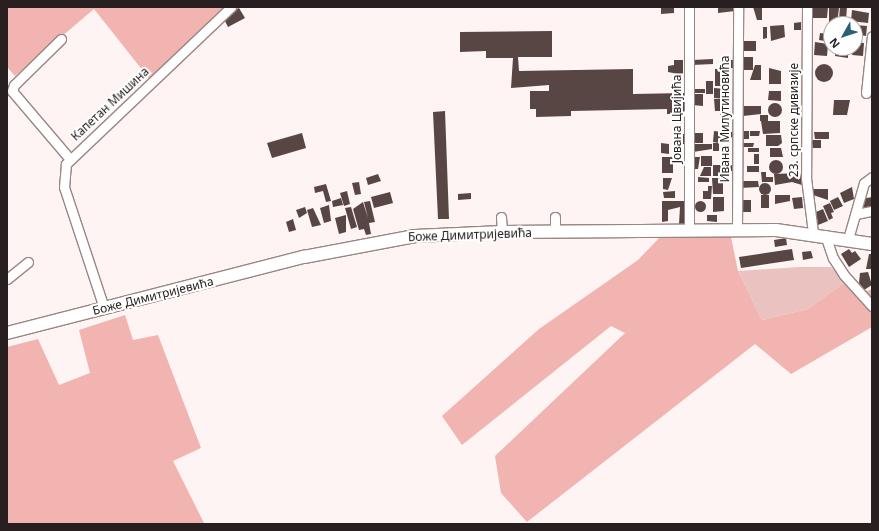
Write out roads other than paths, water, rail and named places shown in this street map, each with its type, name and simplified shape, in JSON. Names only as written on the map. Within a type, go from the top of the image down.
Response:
[{"type":"main road","name":"Боже Димитријевића","points":[[7,333],[374,242],[431,234],[502,232],[737,231],[819,234],[872,244]]},
{"type":"street","name":"Капетан Мишина","points":[[61,39],[14,85],[12,91],[70,158],[230,7]]},
{"type":"street","name":"Јована Цвијића","points":[[689,7],[689,231]]},
{"type":"street","name":"Ивана Милутиновића","points":[[737,231],[738,7]]},
{"type":"street","name":"23. српске дивизије","points":[[807,7],[806,178],[819,234],[844,275],[872,306]]},
{"type":"street","points":[[866,93],[872,36]]},
{"type":"street","points":[[70,158],[64,171],[64,186],[104,308]]},
{"type":"street","points":[[848,239],[864,183],[872,177]]},
{"type":"street","points":[[856,214],[872,211]]},
{"type":"street","points":[[501,217],[502,232]]},
{"type":"street","points":[[555,217],[555,232]]},
{"type":"street","points":[[7,279],[28,262]]}]
